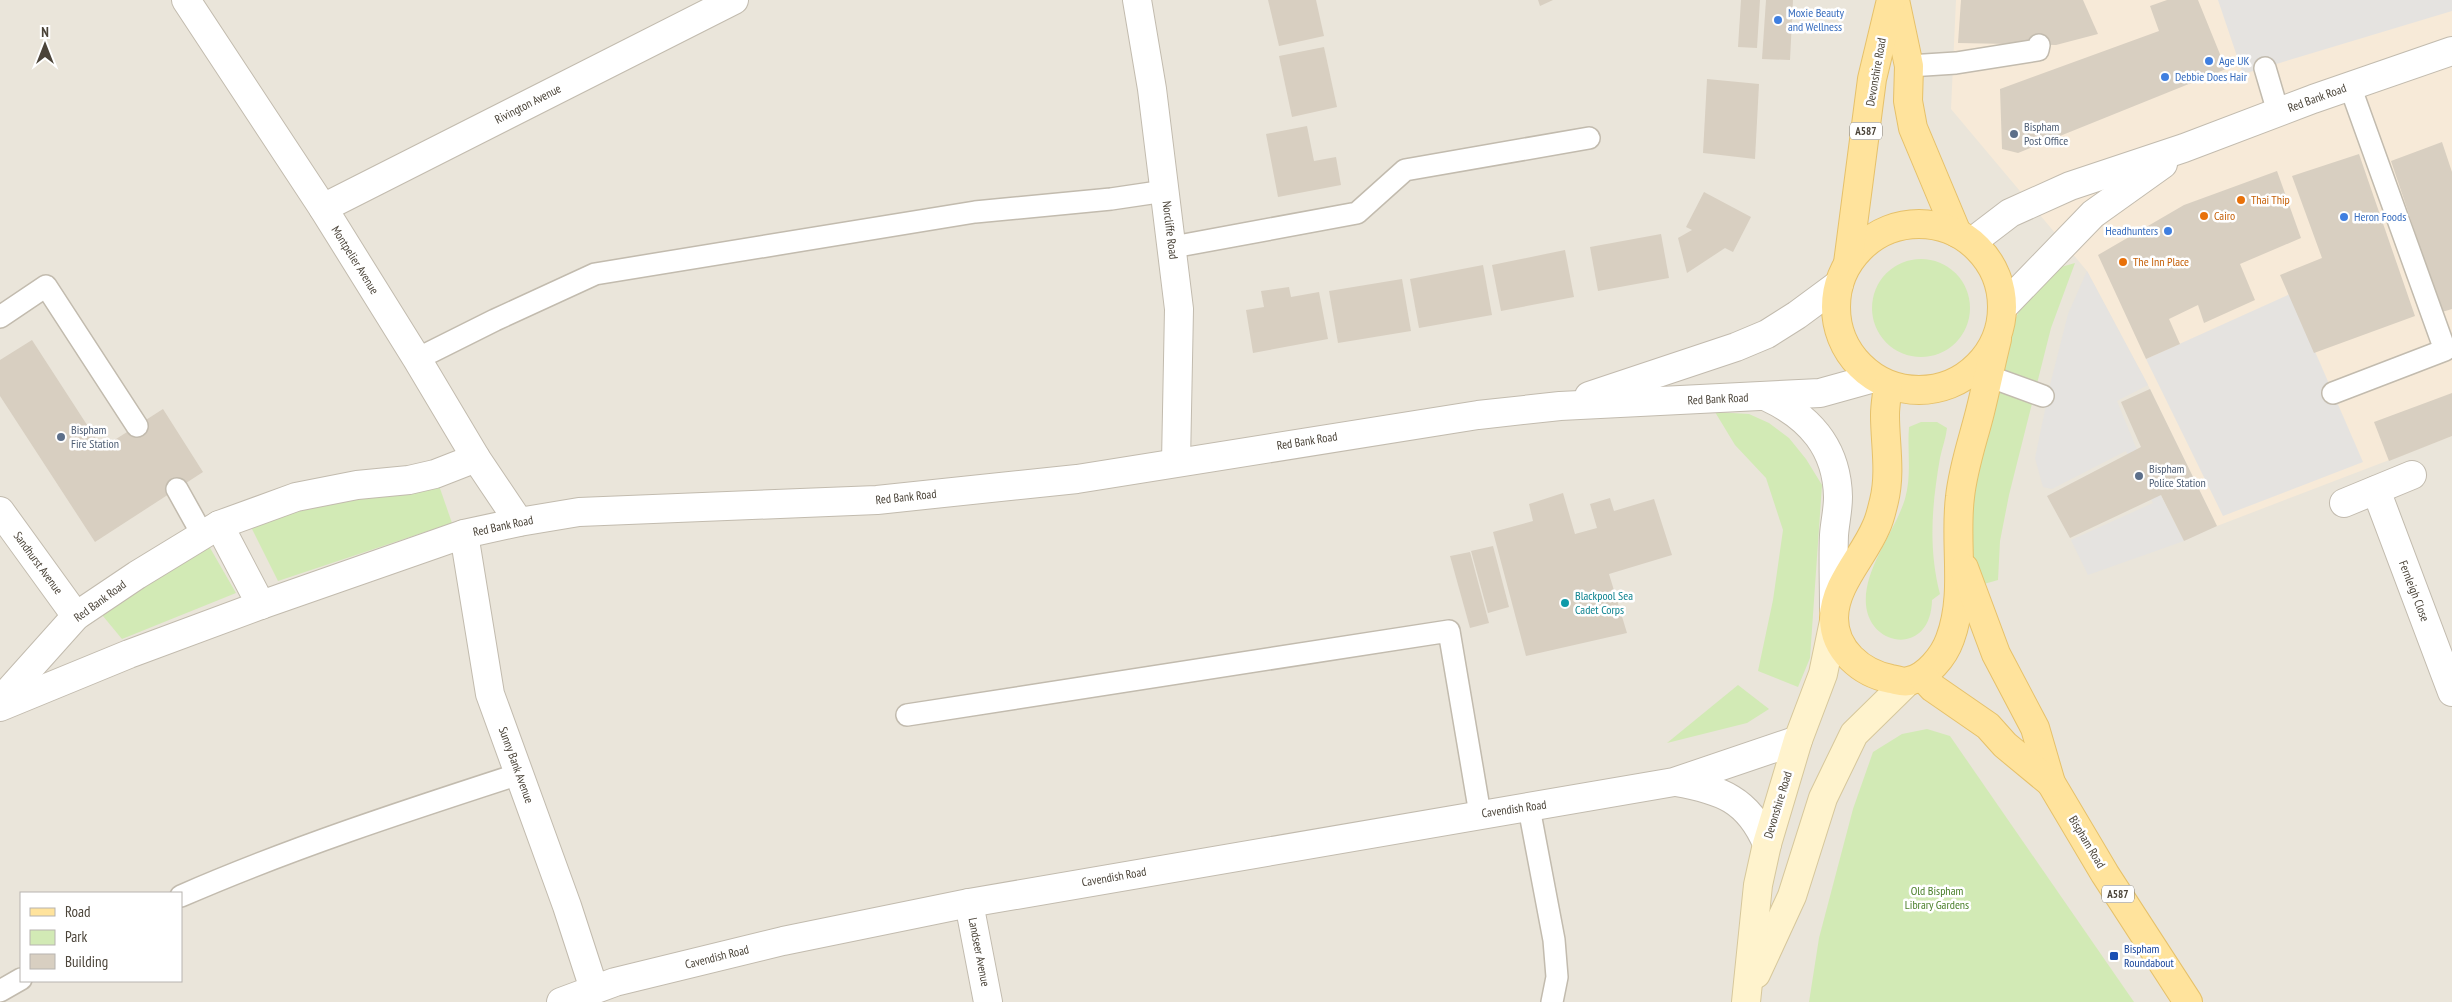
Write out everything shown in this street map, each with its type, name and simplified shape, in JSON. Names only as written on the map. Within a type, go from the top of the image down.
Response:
[{"type":"main road","name":"Devonshire Road","points":[[1843,274],[1872,78],[1890,0]]},
{"type":"main road","name":"Devonshire Road","points":[[1894,0],[1908,66],[1908,101],[1913,128],[1964,237]]},
{"type":"main road","points":[[1843,274],[1861,247],[1878,234],[1897,227],[1917,224],[1937,226],[1964,237]]},
{"type":"main road","name":"A587","points":[[1834,616],[1838,640],[1846,654],[1856,664],[1879,676],[1914,679],[1944,653],[1950,638],[1956,613],[1960,559],[1958,527],[1960,497],[1983,372],[1997,339],[2003,307],[2001,288],[1995,271],[1985,256],[1964,237]]},
{"type":"main road","name":"A587","points":[[1843,274],[1836,306],[1838,327],[1845,347],[1858,364],[1881,381],[1906,390],[1926,390],[1945,387],[1983,372]]},
{"type":"main road","points":[[1834,616],[1847,577],[1877,526],[1885,499],[1888,447],[1881,381]]},
{"type":"main road","name":"Bispham Road","points":[[1960,559],[1996,654],[2035,728],[2051,783],[2106,874],[2188,1002]]},
{"type":"main road","name":"Devonshire Road","points":[[1746,998],[1758,885],[1767,844],[1798,740],[1823,674],[1834,616]]},
{"type":"main road","name":"Devonshire Road","points":[[1746,998],[1792,896],[1824,798],[1854,734],[1914,679]]},
{"type":"main road","name":"Bispham Road","points":[[1914,679],[1934,688],[1988,726],[2005,745],[2051,783]]},
{"type":"street","name":"Montpelier Avenue","points":[[186,0],[323,208],[417,358],[476,458],[520,522]]},
{"type":"street","name":"Rivington Avenue","points":[[323,208],[734,0]]},
{"type":"street","name":"Norcliffe Road","points":[[1137,0],[1152,89],[1173,247],[1179,309],[1176,462]]},
{"type":"street","name":"Red Bank Road","points":[[1964,237],[2010,213],[2070,186],[2184,148],[2278,112],[2452,51]]},
{"type":"street","name":"Red Bank Road","points":[[2003,307],[2093,214],[2184,148]]},
{"type":"street","name":"Red Bank Road","points":[[1560,406],[1736,347],[1767,334],[1797,315],[1843,274]]},
{"type":"street","name":"Red Bank Road","points":[[0,707],[129,654],[261,605],[464,534],[520,522],[579,512],[877,500],[1077,479],[1478,415],[1560,406],[1820,393],[1881,381]]},
{"type":"street","points":[[1767,397],[1786,406],[1802,417],[1821,437],[1830,454],[1836,477],[1838,498],[1834,534],[1834,616]]},
{"type":"street","name":"Red Bank Road","points":[[0,700],[76,616],[210,530],[296,497],[356,485],[410,480],[435,474],[476,458]]},
{"type":"street","points":[[2344,503],[2412,476]]},
{"type":"street","name":"Fernleigh Close","points":[[2376,490],[2452,692]]},
{"type":"street","name":"Sandhurst Avenue","points":[[0,511],[76,616]]},
{"type":"street","points":[[210,530],[261,605]]},
{"type":"street","name":"Sunny Bank Avenue","points":[[464,534],[490,694],[568,906],[610,991]]},
{"type":"street","name":"Cavendish Road","points":[[561,1002],[610,991],[783,941],[969,902],[1674,782],[1798,740]]},
{"type":"street","name":"Cavendish Road","points":[[1674,782],[1708,788],[1730,797],[1748,810],[1759,825],[1767,844]]},
{"type":"street","name":"Landseer Avenue","points":[[969,902],[988,1002]]},
{"type":"lane","points":[[1908,66],[1981,51],[2009,49],[2038,50],[2038,45]]},
{"type":"lane","points":[[2265,68],[2278,112]]},
{"type":"lane","points":[[2333,393],[2445,350],[2350,86]]},
{"type":"lane","points":[[1173,247],[1357,213],[1405,170],[1589,138]]},
{"type":"lane","points":[[417,358],[494,320],[595,274],[975,212],[1111,199],[1165,191]]},
{"type":"lane","points":[[0,317],[46,286],[137,426]]},
{"type":"lane","points":[[1983,372],[2043,396]]},
{"type":"lane","points":[[177,489],[210,530]]},
{"type":"lane","points":[[907,715],[1448,632],[1480,814]]},
{"type":"lane","points":[[182,896],[255,864],[394,814],[519,774]]},
{"type":"lane","points":[[1529,808],[1554,940],[1557,977],[1552,1002]]},
{"type":"lane","points":[[0,991],[20,980]]},
{"type":"shaded area","points":[[0,0],[2452,0],[2452,1002],[0,1002]]},
{"type":"shaded area","points":[[1956,0],[2452,0],[2452,436],[2217,526],[2150,389],[2087,271],[1951,109]]},
{"type":"shaded area","points":[[2218,0],[2452,0],[2452,11],[2243,74]]},
{"type":"shaded area","points":[[2087,271],[2148,385],[2117,401],[2135,445],[2184,541],[2088,575],[2071,540],[2153,503],[2126,451],[2052,489],[2043,487],[2035,458],[2051,381],[2068,314]]},
{"type":"shaded area","points":[[2290,294],[2363,462],[2223,516],[2146,359]]},
{"type":"green space","points":[[1921,259],[1940,263],[1956,273],[1966,289],[1970,308],[1966,327],[1956,343],[1940,353],[1921,357],[1902,353],[1886,343],[1876,327],[1872,308],[1876,289],[1886,273],[1902,263]]},
{"type":"green space","points":[[2075,263],[2051,328],[2009,495],[2000,541],[1998,580],[1977,586],[1965,516],[2014,321],[2021,308],[2054,269]]},
{"type":"green space","points":[[1715,412],[1749,414],[1769,423],[1789,438],[1806,459],[1822,485],[1810,658],[1798,687],[1758,671],[1773,600],[1783,530],[1766,478],[1735,445]]},
{"type":"green space","points":[[1921,422],[1937,422],[1947,428],[1937,475],[1932,526],[1936,577],[1940,594],[1932,600],[1929,618],[1922,630],[1912,638],[1900,640],[1888,637],[1878,630],[1870,619],[1866,605],[1866,592],[1874,565],[1905,499],[1909,472],[1909,427]]},
{"type":"green space","points":[[435,474],[452,523],[278,581],[245,515]]},
{"type":"green space","points":[[202,534],[236,593],[122,639],[93,604]]},
{"type":"green space","points":[[1738,685],[1769,709],[1747,723],[1667,743]]},
{"type":"green space","name":"Old Bispham Library Gardens","points":[[1927,729],[1950,736],[2134,1002],[1809,1002],[1819,938],[1853,809],[1873,752],[1902,734]]},
{"type":"building","points":[[1268,0],[1316,0],[1324,36],[1279,46]]},
{"type":"building","points":[[1538,0],[1553,0],[1540,6]]},
{"type":"building","points":[[1741,0],[1760,0],[1757,48],[1738,47]]},
{"type":"building","points":[[1766,0],[1793,0],[1790,60],[1762,59]]},
{"type":"building","points":[[1961,0],[2083,0],[2098,34],[2056,45],[1958,43]]},
{"type":"building","points":[[2167,0],[2198,0],[2226,69],[2018,153],[2002,149],[2000,89],[2159,31],[2150,6]]},
{"type":"building","points":[[1324,47],[1337,107],[1292,117],[1279,56]]},
{"type":"building","points":[[1707,79],[1759,84],[1755,159],[1703,153]]},
{"type":"building","points":[[1307,126],[1314,161],[1336,157],[1341,185],[1278,197],[1266,134]]},
{"type":"building","points":[[2442,142],[2452,172],[2452,309],[2442,312],[2391,161]]},
{"type":"building","name":"Heron Foods","points":[[2359,154],[2415,316],[2314,353],[2280,275],[2322,258],[2292,176]]},
{"type":"building","points":[[2277,171],[2301,238],[2240,264],[2255,300],[2204,323],[2198,305],[2169,319],[2180,344],[2146,359],[2098,255],[2184,205]]},
{"type":"building","points":[[1704,192],[1751,217],[1733,252],[1725,248],[1687,273],[1678,238],[1692,230],[1686,227]]},
{"type":"building","points":[[1661,234],[1669,278],[1598,291],[1590,247]]},
{"type":"building","points":[[1565,250],[1574,297],[1501,311],[1492,265]]},
{"type":"building","points":[[1483,265],[1492,315],[1419,328],[1410,279]]},
{"type":"building","points":[[1402,279],[1411,331],[1338,343],[1329,291]]},
{"type":"building","points":[[1289,287],[1291,297],[1319,292],[1328,339],[1253,353],[1246,310],[1264,307],[1261,291]]},
{"type":"building","name":"Bispham Fire Station","points":[[32,340],[102,448],[163,409],[203,472],[95,542],[0,396],[0,360]]},
{"type":"building","name":"Bispham Police Station","points":[[2150,389],[2217,526],[2184,541],[2161,495],[2070,538],[2047,496],[2141,447],[2121,402]]},
{"type":"building","points":[[2452,393],[2452,436],[2389,461],[2374,422]]},
{"type":"building","name":"Blackpool Sea Cadet Corps","points":[[1563,493],[1575,534],[1597,528],[1590,504],[1610,498],[1614,511],[1654,499],[1672,555],[1609,574],[1627,633],[1526,656],[1493,532],[1533,521],[1529,504]]},
{"type":"building","points":[[1493,546],[1509,607],[1488,613],[1471,551]]},
{"type":"building","points":[[1470,552],[1489,623],[1470,628],[1450,556]]},
{"type":"place","name":"Moxie Beauty and Wellness","points":[[1778,20]]},
{"type":"place","name":"Age UK","points":[[2209,61]]},
{"type":"place","name":"Debbie Does Hair","points":[[2165,77]]},
{"type":"place","name":"Bispham Post Office","points":[[2014,134]]},
{"type":"place","name":"Thai Thip","points":[[2241,200]]},
{"type":"place","name":"Cairo","points":[[2204,216]]},
{"type":"place","name":"Heron Foods","points":[[2344,217]]},
{"type":"place","name":"Headhunters","points":[[2168,231]]},
{"type":"place","name":"The Inn Place","points":[[2123,262]]},
{"type":"place","name":"Bispham Fire Station","points":[[61,437]]},
{"type":"place","name":"Bispham Police Station","points":[[2139,476]]},
{"type":"place","name":"Blackpool Sea Cadet Corps","points":[[1565,603]]},
{"type":"place","name":"Bispham Roundabout","points":[[2114,956]]}]
